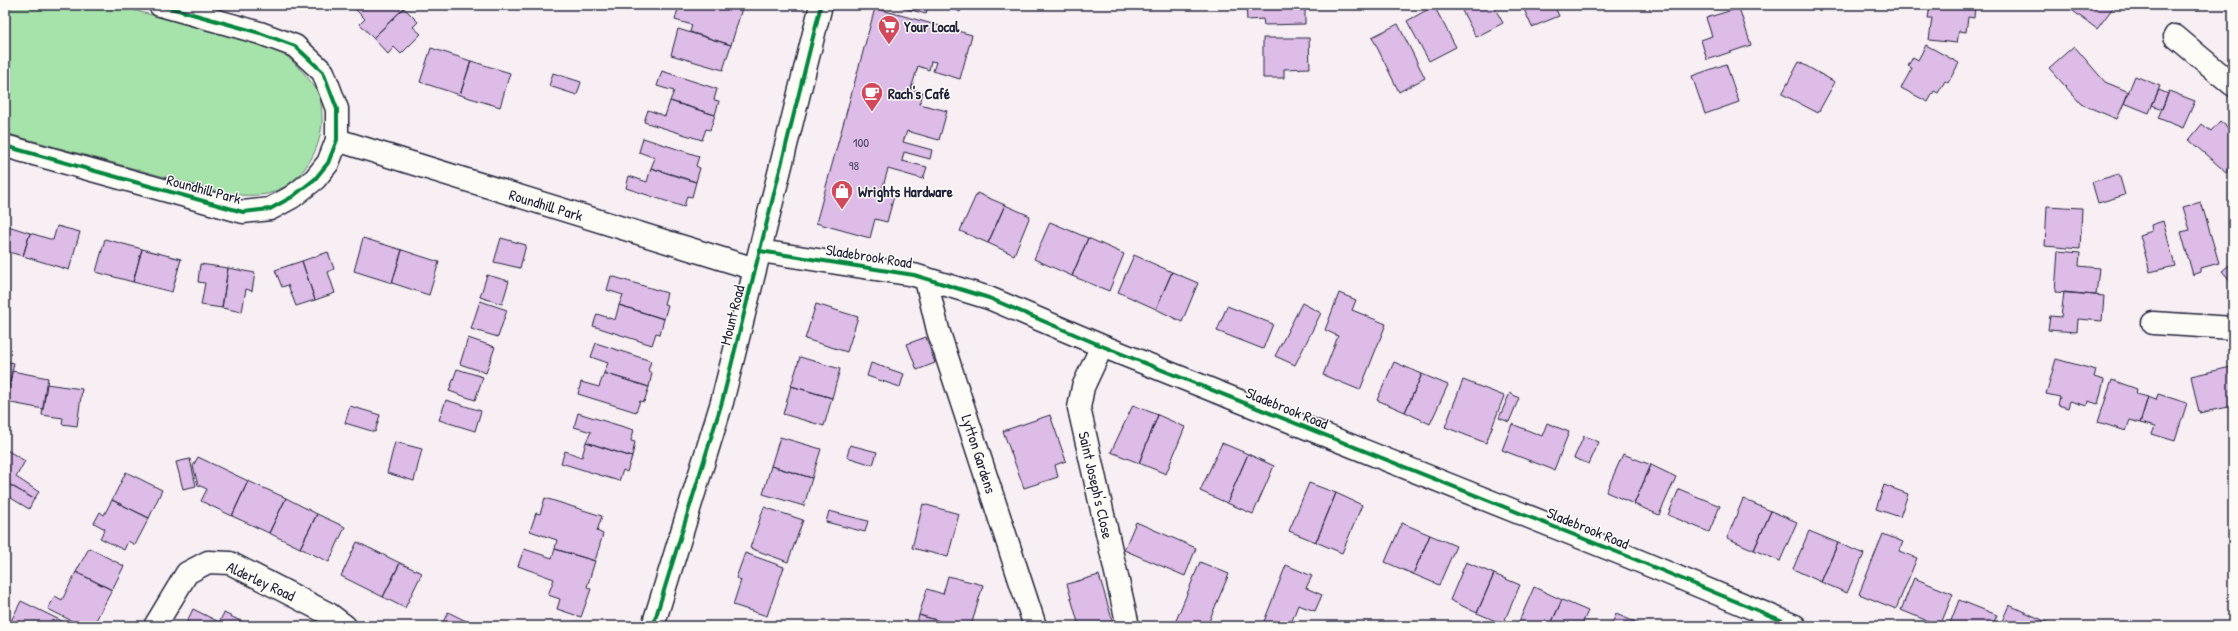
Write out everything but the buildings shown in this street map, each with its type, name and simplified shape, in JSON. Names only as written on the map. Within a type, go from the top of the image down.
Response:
[{"type":"street","name":"Roundhill Park","points":[[5,146],[243,212],[270,209],[292,197],[314,179],[328,162],[337,140],[337,109],[323,72],[294,46],[260,33],[160,5]]},
{"type":"street","name":"Mount Road","points":[[653,626],[722,402],[821,5]]},
{"type":"street","points":[[2175,36],[2233,85]]},
{"type":"street","name":"Roundhill Park","points":[[337,140],[758,260]]},
{"type":"street","name":"Sladebrook Road","points":[[758,260],[914,275],[926,280],[989,298],[1102,346],[1635,559],[1795,626]]},
{"type":"street","name":"Lytton Gardens","points":[[926,280],[938,330],[1035,626]]},
{"type":"street","points":[[2153,323],[2233,328]]},
{"type":"street","name":"Saint Joseph's Close","points":[[1102,346],[1083,387],[1079,408],[1128,626]]},
{"type":"street","name":"Alderley Road","points":[[155,626],[187,573],[208,562],[230,563],[329,614],[345,626]]},
{"type":"green space","points":[[5,5],[115,5],[279,50],[304,73],[316,89],[321,101],[322,122],[317,145],[312,156],[306,167],[298,176],[279,190],[263,195],[230,195],[5,133]]},
{"type":"cycle path","points":[[5,146],[243,212],[270,209],[292,197],[315,179],[328,163],[337,140],[337,109],[323,72],[295,46],[260,33],[160,5]]},
{"type":"cycle path","points":[[653,626],[722,402],[821,5]]},
{"type":"cycle path","points":[[760,251],[914,275],[989,298],[1102,346],[1627,556],[1795,626]]},
{"type":"place","name":"Your Local","points":[[889,46]]},
{"type":"place","name":"Rach's Café","points":[[872,112]]},
{"type":"place","name":"Wrights Hardware","points":[[842,210]]}]
